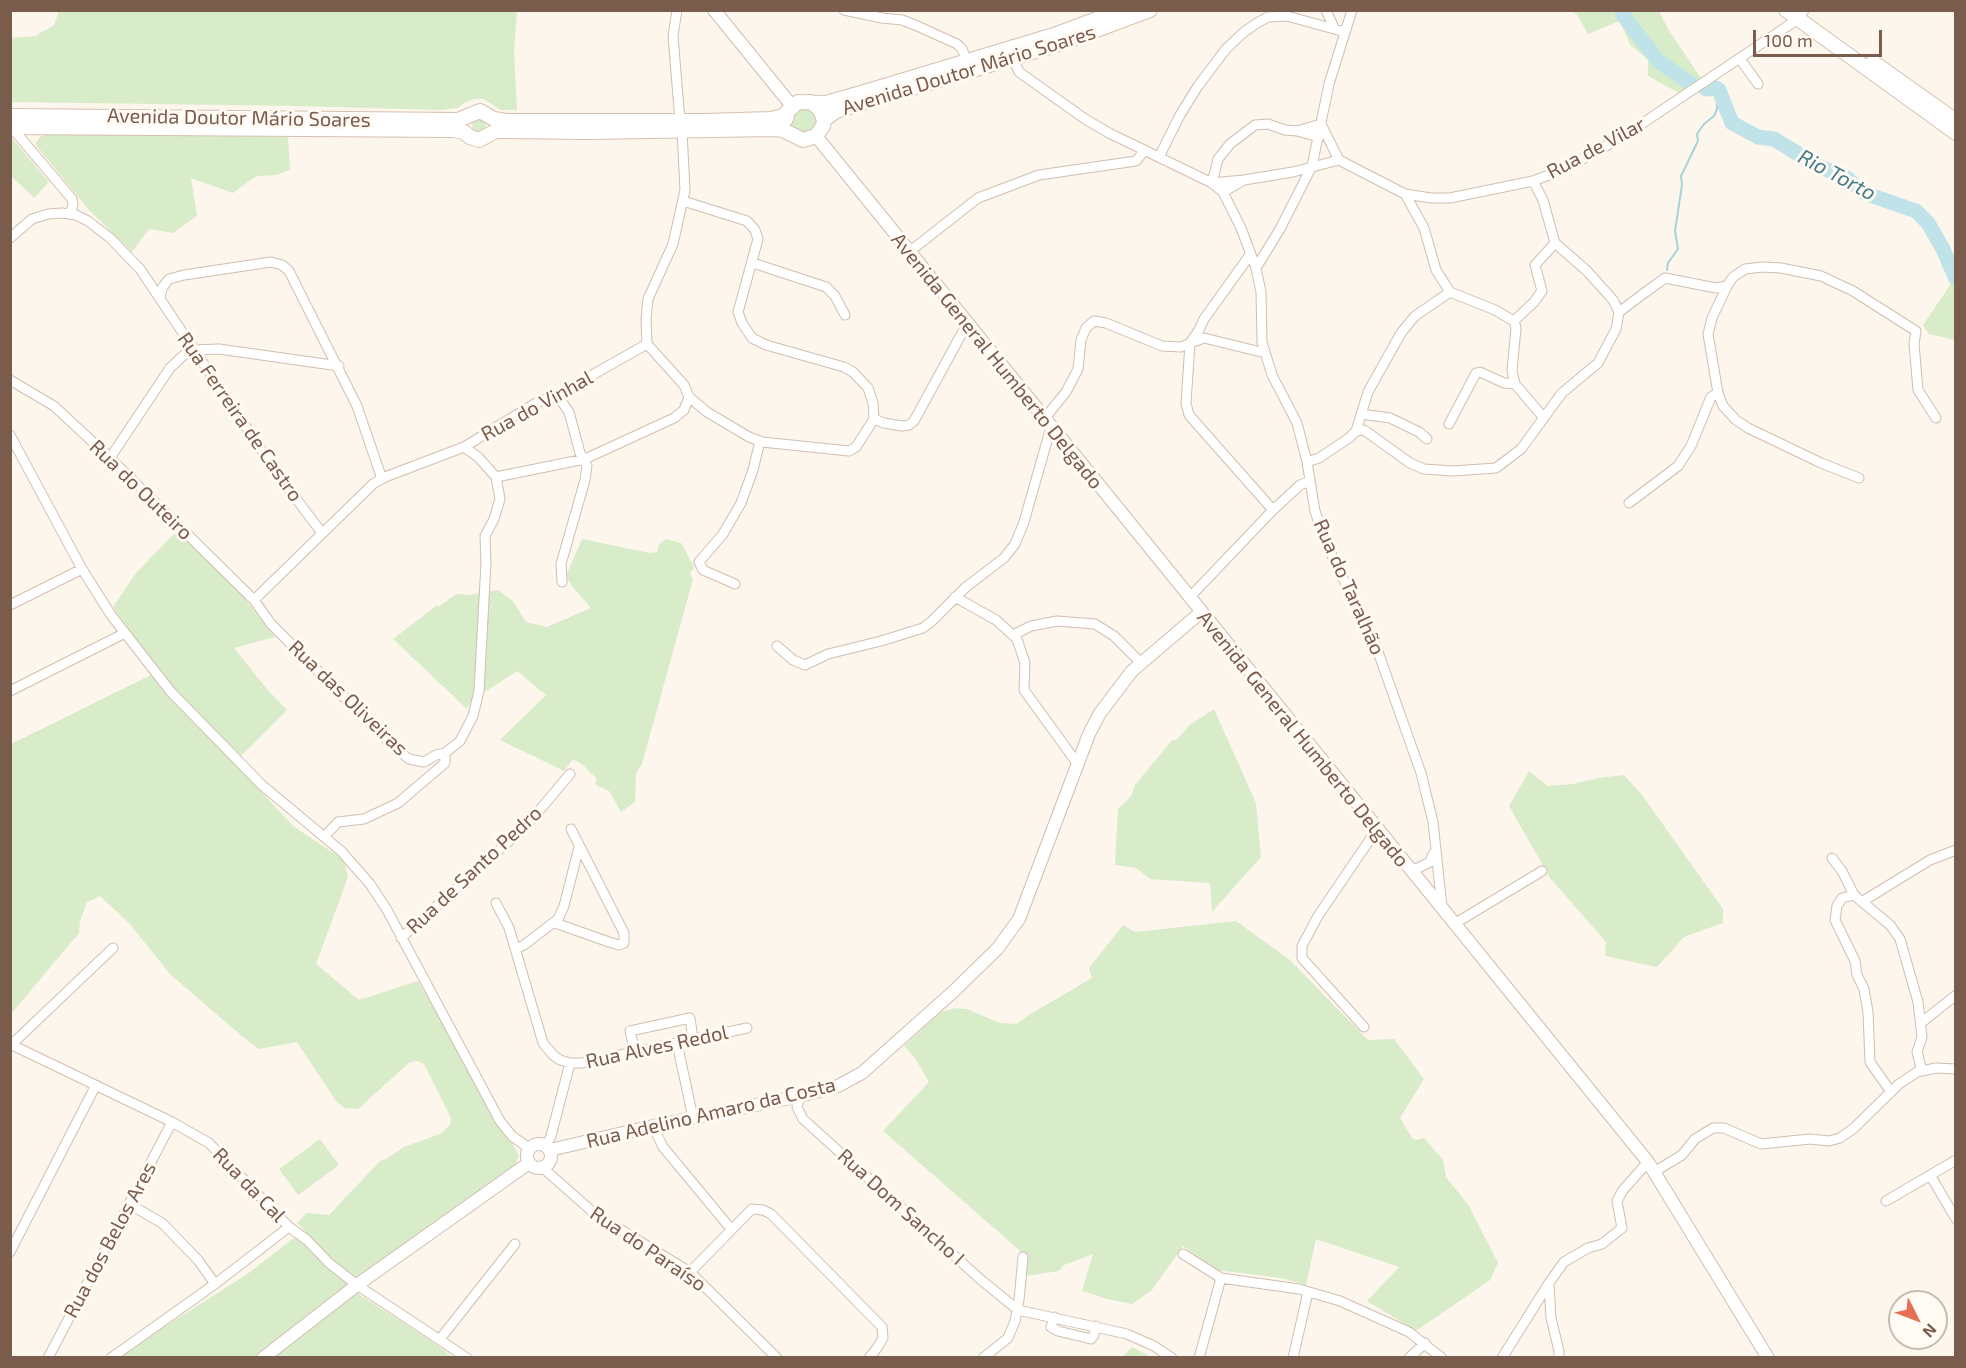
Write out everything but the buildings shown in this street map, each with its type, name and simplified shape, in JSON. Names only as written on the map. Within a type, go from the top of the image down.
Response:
[{"type":"main road","name":"Avenida Doutor Mário Soares","points":[[810,102],[826,103],[1063,32],[1121,10]]},
{"type":"main road","name":"Avenida Doutor Mário Soares","points":[[824,120],[836,111],[1059,44],[1150,10]]},
{"type":"main road","points":[[1786,10],[1801,13],[1956,121]]},
{"type":"main road","points":[[1801,13],[1956,133]]},
{"type":"main road","points":[[804,101],[810,102],[820,109],[824,120],[823,126],[816,136],[803,140],[792,135],[785,122],[790,108],[804,101]]},
{"type":"main road","name":"Avenida Doutor Mário Soares","points":[[10,128],[453,130],[479,140],[496,131],[681,126],[771,119],[783,116],[790,108]]},
{"type":"main road","name":"Avenida Doutor Mário Soares","points":[[10,116],[458,120],[480,111],[506,121],[774,129],[783,130],[792,135]]},
{"type":"main road","points":[[488,115],[493,123],[488,136]]},
{"type":"main road","points":[[467,134],[465,125],[468,117]]},
{"type":"street","points":[[677,10],[673,36],[686,178],[673,244],[648,300],[647,344],[684,385],[689,398],[749,437],[760,441],[849,452],[856,447],[874,419],[873,403],[868,388],[853,372],[844,367],[766,345],[752,338],[738,312],[758,239],[755,230],[747,221],[683,201]]},
{"type":"street","points":[[714,10],[790,108]]},
{"type":"street","points":[[844,10],[902,20],[915,25],[957,44],[967,61]]},
{"type":"street","points":[[1326,10],[1334,28]]},
{"type":"street","points":[[1256,268],[1280,230],[1312,166],[1329,84],[1352,10]]},
{"type":"street","name":"Rua de Vilar","points":[[1340,160],[1405,194],[1431,198],[1450,198],[1533,181],[1562,170],[1598,151],[1740,59],[1801,13]]},
{"type":"street","points":[[1159,157],[1198,86],[1226,50],[1244,32],[1268,17],[1287,16],[1345,32]]},
{"type":"street","name":"Rua do Taralhão","points":[[1013,58],[1018,72],[1085,119],[1109,134],[1212,183],[1223,192],[1241,228],[1256,268],[1261,292],[1262,342],[1272,375],[1297,423],[1307,462],[1315,511],[1324,539],[1377,649],[1421,773],[1432,822],[1442,909]]},
{"type":"street","points":[[1740,59],[1758,84]]},
{"type":"street","points":[[1318,137],[1268,124],[1252,127],[1230,144],[1218,159],[1212,183],[1293,172],[1340,160],[1321,124]]},
{"type":"street","points":[[1297,131],[1321,124]]},
{"type":"street","points":[[30,148],[32,134],[38,127]]},
{"type":"street","points":[[10,128],[87,215],[88,221]]},
{"type":"street","name":"Avenida General Humberto Delgado","points":[[816,136],[1200,613],[1651,1167],[1768,1358]]},
{"type":"street","points":[[909,252],[978,198],[1040,175],[1136,161],[1145,150]]},
{"type":"street","points":[[1223,192],[1244,180]]},
{"type":"street","points":[[1356,431],[1369,432],[1410,463],[1424,469],[1453,471],[1496,468],[1521,450],[1562,393],[1598,363],[1616,329],[1619,312],[1613,300],[1587,271],[1555,243],[1543,200],[1533,181]]},
{"type":"street","points":[[1405,194],[1424,228],[1436,270],[1450,292],[1495,310],[1514,321],[1516,328],[1512,372],[1515,384],[1544,418]]},
{"type":"street","points":[[70,214],[72,199]]},
{"type":"street","points":[[10,238],[32,219],[48,214],[70,214],[88,221]]},
{"type":"street","name":"Rua Ferreira de Castro","points":[[88,221],[110,238],[140,269],[279,476],[322,533]]},
{"type":"street","points":[[1514,321],[1542,291],[1535,265],[1555,243]]},
{"type":"street","points":[[1250,255],[1204,319],[1190,343],[1186,403],[1189,414],[1274,510]]},
{"type":"street","points":[[160,298],[162,288],[169,279],[176,277],[271,262],[282,265],[289,271],[339,366],[357,406],[382,479]]},
{"type":"street","points":[[753,263],[826,287],[835,296],[846,315]]},
{"type":"street","points":[[1859,478],[1821,463],[1748,428],[1729,413],[1718,393],[1708,334],[1712,318],[1727,286],[1739,272],[1762,267],[1781,268],[1821,276],[1853,291],[1916,331],[1914,344],[1918,390],[1936,418]]},
{"type":"street","points":[[1619,312],[1665,278],[1716,288],[1727,286]]},
{"type":"street","points":[[1307,462],[1319,458],[1356,431],[1368,392],[1401,333],[1415,316],[1450,292]]},
{"type":"street","points":[[777,646],[793,660],[805,665],[828,654],[923,628],[955,597],[1004,558],[1015,544],[1024,522],[1048,423],[1078,369],[1081,340],[1086,328],[1094,321],[1106,323],[1162,346],[1180,347],[1204,338],[1265,353]]},
{"type":"street","points":[[874,419],[902,426],[914,421],[962,333],[969,327]]},
{"type":"street","name":"Rua do Vinhal","points":[[254,600],[374,484],[464,447],[536,403],[557,396],[647,344]]},
{"type":"street","points":[[110,458],[170,368],[186,353],[193,350],[219,349],[339,366]]},
{"type":"street","points":[[1449,424],[1476,373],[1480,372],[1504,383],[1515,384]]},
{"type":"street","name":"Rua do Outeiro","points":[[10,380],[54,406],[254,600]]},
{"type":"street","name":"Rua do Outeiro","points":[[10,387],[22,388]]},
{"type":"street","points":[[1629,503],[1678,466],[1691,446],[1711,397],[1718,393]]},
{"type":"street","points":[[557,396],[570,412],[580,453],[587,466],[561,564],[562,582]]},
{"type":"street","points":[[496,477],[585,459],[674,418],[684,410],[689,398]]},
{"type":"street","points":[[1361,414],[1390,418],[1419,432],[1427,440]]},
{"type":"street","points":[[10,435],[82,569],[125,633],[171,692],[224,748],[363,874],[387,910],[500,1121],[512,1136],[530,1149]]},
{"type":"street","points":[[735,584],[703,570],[699,562],[723,534],[741,502],[753,470],[760,441]]},
{"type":"street","points":[[324,837],[338,822],[364,819],[398,803],[445,763],[445,753],[460,741],[473,716],[479,691],[486,563],[485,536],[494,519],[500,499],[496,477],[478,457],[464,447]]},
{"type":"street","points":[[1189,598],[1274,510],[1300,485],[1310,481]]},
{"type":"street","points":[[10,604],[82,569]]},
{"type":"street","points":[[955,597],[996,620],[1017,639],[1025,663],[1024,690],[1077,763]]},
{"type":"street","name":"Rua das Oliveiras","points":[[254,600],[271,624],[395,748],[409,759],[424,762],[445,753]]},
{"type":"street","name":"Rua Adelino Amaro da Costa","points":[[548,1148],[800,1096],[838,1086],[862,1073],[954,991],[998,948],[1019,918],[1077,763],[1100,713],[1126,678],[1141,663],[1200,613]]},
{"type":"street","points":[[1013,635],[1031,626],[1056,621],[1095,624],[1114,636],[1141,663]]},
{"type":"street","points":[[10,691],[125,633]]},
{"type":"street","name":"Rua de Santo Pedro","points":[[401,938],[527,825],[570,774]]},
{"type":"street","points":[[555,923],[619,945],[624,943],[624,933],[571,829]]},
{"type":"street","points":[[1364,1027],[1302,958],[1302,946],[1318,916],[1377,830]]},
{"type":"street","points":[[515,949],[555,923],[564,906],[579,847]]},
{"type":"street","points":[[1408,867],[1416,869],[1430,862],[1435,848]]},
{"type":"street","points":[[1863,901],[1930,860],[1956,850]]},
{"type":"street","points":[[1832,858],[1842,871],[1854,895],[1890,925],[1900,939],[1918,1002],[1923,1037],[1917,1052],[1922,1071]]},
{"type":"street","points":[[1454,924],[1542,871]]},
{"type":"street","points":[[1854,895],[1842,898],[1837,906],[1835,920],[1856,961],[1857,975],[1864,988],[1868,1012],[1870,1062],[1891,1092]]},
{"type":"street","name":"Rua Alves Redol","points":[[496,903],[509,928],[543,1043],[560,1060],[570,1064],[582,1063],[747,1028]]},
{"type":"street","points":[[11,1045],[113,948]]},
{"type":"street","points":[[1921,1023],[1956,995]]},
{"type":"street","points":[[635,1052],[630,1030],[690,1018],[693,1039]]},
{"type":"street","points":[[677,1043],[693,1118]]},
{"type":"street","name":"Rua da Cal","points":[[11,1045],[172,1122],[209,1143],[328,1263],[467,1358]]},
{"type":"street","points":[[548,1148],[535,1144],[530,1149],[527,1158],[529,1163],[537,1168],[543,1168],[551,1159],[548,1148],[570,1064]]},
{"type":"street","points":[[1503,1358],[1564,1262],[1588,1248],[1602,1244],[1622,1228],[1617,1201],[1623,1190],[1651,1167],[1682,1155],[1695,1139],[1713,1128],[1724,1128],[1761,1144],[1810,1139],[1829,1141],[1840,1138],[1854,1128],[1899,1084],[1917,1072],[1936,1068],[1956,1069]]},
{"type":"street","points":[[10,1252],[96,1085]]},
{"type":"street","name":"Rua Dom Sancho I","points":[[800,1096],[797,1107],[803,1119],[1017,1310]]},
{"type":"street","name":"Rua dos Belos Ares","points":[[48,1358],[172,1122]]},
{"type":"street","points":[[653,1126],[663,1147],[731,1229]]},
{"type":"street","points":[[1886,1201],[1956,1160]]},
{"type":"street","points":[[263,1358],[357,1285],[529,1163]]},
{"type":"street","name":"Rua do Paraíso","points":[[543,1168],[595,1214],[690,1272],[777,1358]]},
{"type":"street","points":[[1930,1175],[1956,1219]]},
{"type":"street","points":[[129,1204],[162,1223],[198,1260],[215,1284]]},
{"type":"street","points":[[690,1272],[752,1209],[763,1209],[771,1214],[882,1327],[883,1338],[869,1358]]},
{"type":"street","points":[[111,1358],[290,1227]]},
{"type":"street","points":[[440,1339],[515,1244]]},
{"type":"street","points":[[1183,1254],[1221,1278],[1299,1289],[1340,1301],[1409,1332],[1442,1358]]},
{"type":"street","points":[[983,1358],[1008,1338],[1017,1310],[1023,1257]]},
{"type":"street","points":[[1199,1358],[1221,1278]]},
{"type":"street","points":[[1549,1283],[1551,1318],[1559,1358]]},
{"type":"street","points":[[1293,1358],[1308,1292]]},
{"type":"street","points":[[1017,1310],[1127,1334],[1154,1346],[1172,1358]]},
{"type":"street","points":[[1054,1317],[1051,1327],[1090,1339],[1094,1335],[1096,1326]]},
{"type":"street","points":[[1409,1358],[1425,1343]]},
{"type":"green space","points":[[59,11],[517,11],[514,51],[517,110],[501,110],[484,99],[474,99],[458,108],[438,110],[11,102],[11,38],[35,36],[54,25]]},
{"type":"green space","points":[[1572,11],[1659,11],[1668,29],[1701,78],[1686,97],[1648,76],[1648,59],[1630,45],[1620,21],[1588,34],[1577,15]]},
{"type":"green space","points":[[804,107],[813,111],[817,120],[813,129],[804,133],[795,129],[791,120],[795,111]]},
{"type":"green space","points":[[479,119],[484,121],[486,126],[484,131],[479,133],[474,131],[472,126],[474,121]]},
{"type":"green space","points":[[48,133],[288,137],[290,170],[276,175],[256,176],[233,193],[191,178],[197,216],[173,233],[149,229],[132,252],[88,209],[35,144],[40,137]]},
{"type":"green space","points":[[11,137],[49,182],[34,198],[11,176]]},
{"type":"green space","points":[[1955,278],[1955,340],[1929,334],[1923,325]]},
{"type":"green space","points":[[179,529],[238,590],[275,637],[234,648],[287,710],[241,756],[242,771],[293,826],[344,860],[348,877],[316,964],[359,1000],[418,981],[519,1155],[514,1168],[357,1293],[436,1344],[452,1357],[121,1357],[129,1349],[246,1275],[304,1230],[297,1223],[307,1213],[329,1215],[381,1160],[404,1147],[440,1134],[450,1125],[451,1118],[424,1064],[417,1061],[410,1062],[358,1109],[344,1108],[336,1101],[297,1042],[259,1049],[244,1038],[170,974],[129,923],[100,896],[87,902],[80,921],[79,933],[11,1014],[11,744],[149,676],[157,669],[113,607],[136,573]]},
{"type":"green space","points":[[582,539],[650,553],[657,552],[659,544],[666,539],[681,543],[694,567],[690,574],[693,579],[642,764],[636,773],[635,802],[621,812],[609,791],[595,784],[597,779],[582,764],[573,759],[564,771],[500,740],[546,695],[517,671],[471,701],[467,709],[393,639],[436,606],[440,606],[456,594],[469,595],[498,590],[513,601],[526,622],[547,627],[591,608],[566,576]]},
{"type":"green space","points":[[1214,709],[1256,803],[1261,857],[1212,912],[1210,883],[1150,879],[1136,868],[1115,865],[1118,809],[1131,796],[1135,785],[1172,740],[1176,740],[1191,724]]},
{"type":"green space","points":[[1529,771],[1548,786],[1624,775],[1642,795],[1723,909],[1723,923],[1684,937],[1657,967],[1605,956],[1606,942],[1550,878],[1509,806]]},
{"type":"green space","points":[[1236,921],[1290,960],[1368,1040],[1394,1039],[1424,1079],[1400,1118],[1412,1138],[1416,1140],[1424,1138],[1443,1160],[1446,1177],[1469,1206],[1498,1263],[1490,1280],[1416,1331],[1367,1301],[1399,1267],[1316,1239],[1306,1285],[1281,1278],[1216,1270],[1183,1246],[1152,1290],[1132,1304],[1082,1291],[1093,1254],[1064,1265],[1059,1271],[1026,1276],[1026,1258],[1018,1249],[883,1131],[929,1082],[915,1058],[904,1046],[941,1012],[955,1008],[967,1009],[1000,1023],[1017,1024],[1092,978],[1089,968],[1123,925],[1135,932]]},
{"type":"green space","points":[[320,1139],[339,1165],[298,1195],[279,1169]]},
{"type":"green space","points":[[1132,1347],[1151,1357],[1122,1357]]},
{"type":"waterway","name":"Rio Torto","points":[[1622,10],[1623,15],[1658,61],[1690,83]]},
{"type":"waterway","name":"Rio Torto","points":[[1706,89],[1719,90],[1732,123],[1758,137],[1774,139],[1818,166],[1847,178],[1864,193],[1916,211],[1928,223],[1956,279]]},
{"type":"waterway","points":[[1667,270],[1668,263],[1678,249],[1675,231],[1682,185],[1681,176],[1698,141],[1697,134],[1714,116],[1717,109],[1717,98],[1713,89]]}]
